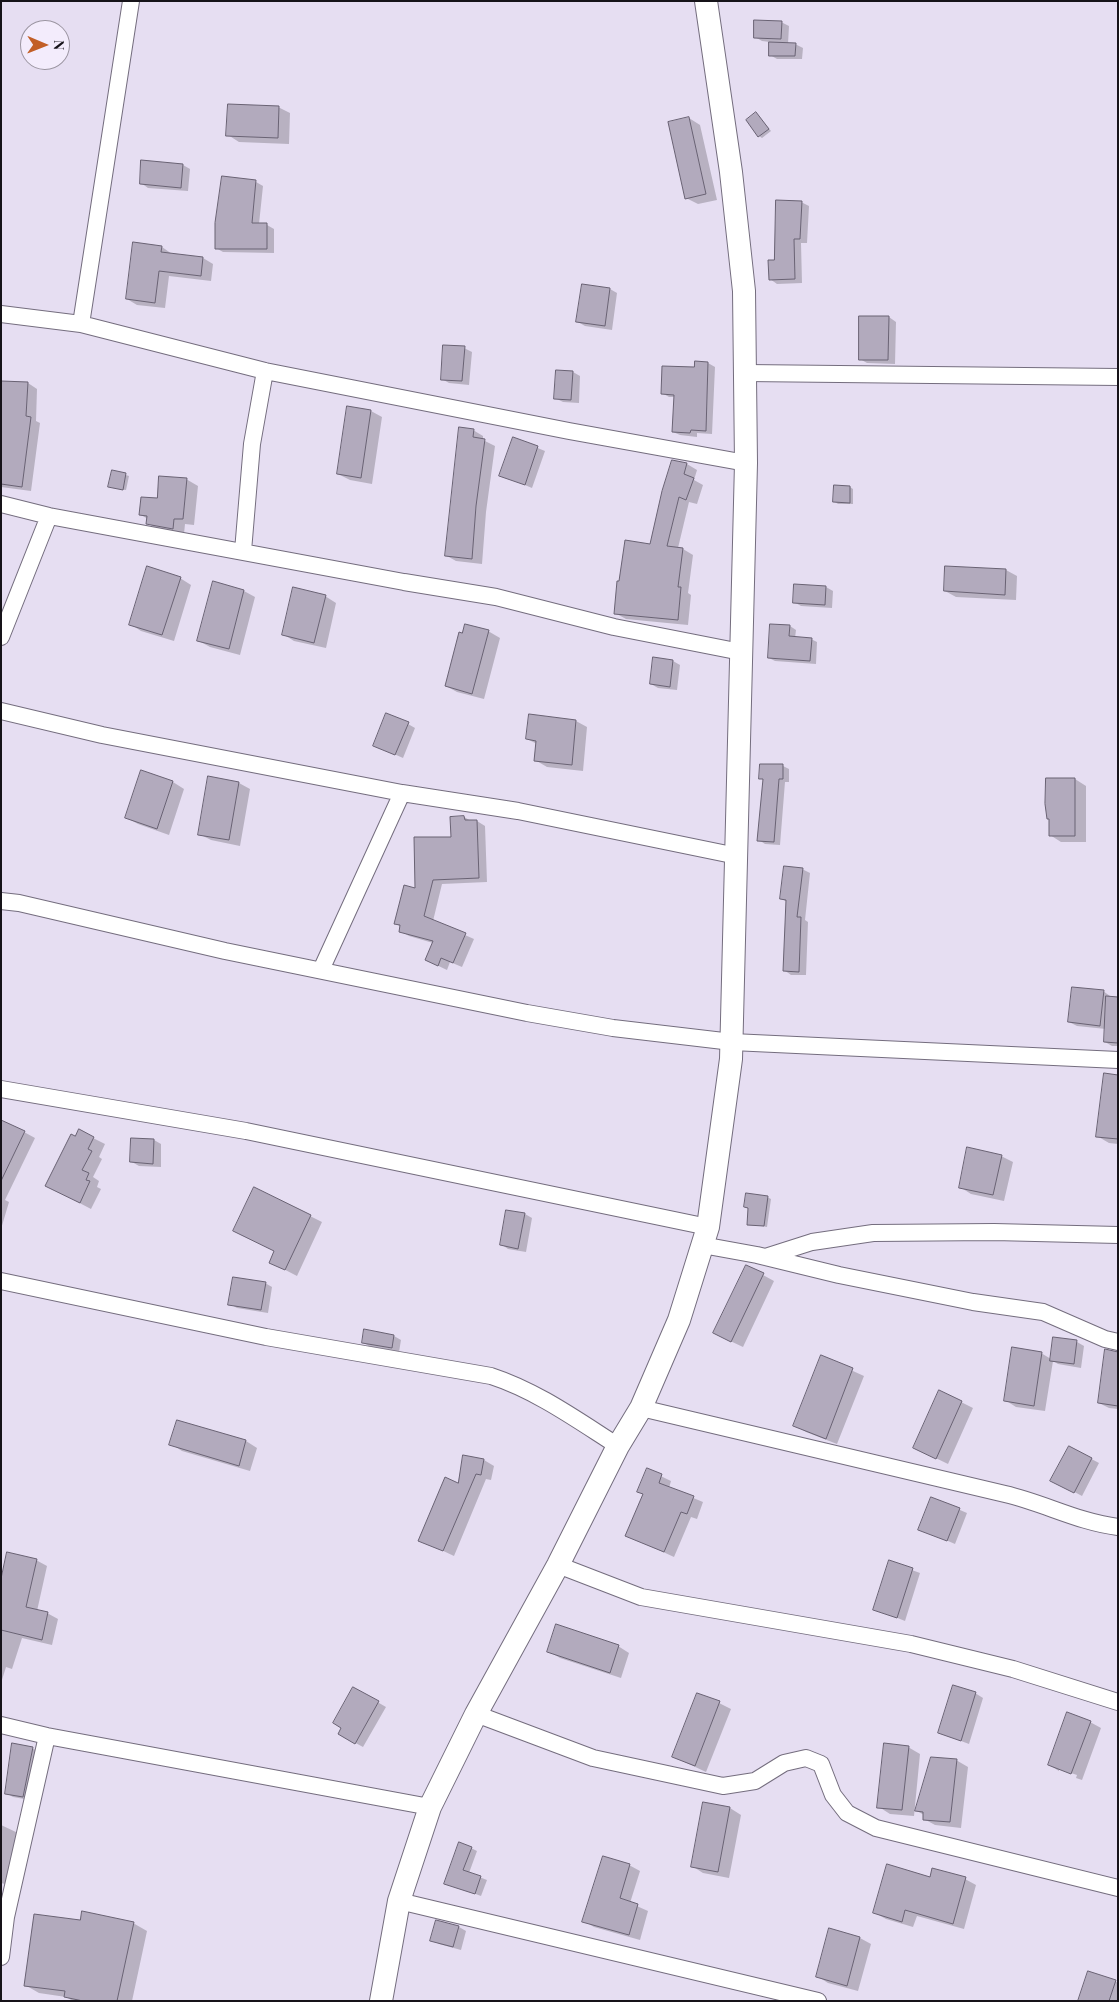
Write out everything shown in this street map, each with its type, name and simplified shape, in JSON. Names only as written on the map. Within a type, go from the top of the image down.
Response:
[{"type":"street","points":[[81,324],[131,1]]},
{"type":"street","points":[[381,2001],[400,1901],[430,1807],[476,1714],[558,1565],[618,1446],[641,1408],[679,1320],[705,1236],[732,1042],[746,463],[744,291],[731,172],[706,1]]},
{"type":"street","points":[[1,314],[81,324],[265,371],[570,431],[746,463]]},
{"type":"street","points":[[243,551],[252,444],[265,371]]},
{"type":"street","points":[[746,374],[1118,376]]},
{"type":"street","points":[[1,504],[49,516],[404,582],[496,597],[614,627],[741,652]]},
{"type":"street","points":[[1,636],[49,516]]},
{"type":"street","points":[[1,711],[102,735],[402,793],[518,812],[737,856]]},
{"type":"street","points":[[321,970],[402,793]]},
{"type":"street","points":[[1,901],[19,903],[225,951],[526,1013],[613,1028],[732,1042],[1118,1060]]},
{"type":"street","points":[[1,1089],[246,1131],[705,1236],[765,1257],[839,1275],[954,1298],[1043,1312],[1105,1339],[1118,1342]]},
{"type":"street","points":[[765,1257],[812,1242],[873,1234],[994,1232],[1118,1235]]},
{"type":"street","points":[[1,1281],[266,1337],[491,1376],[537,1394],[618,1446]]},
{"type":"street","points":[[641,1408],[850,1459],[1009,1495],[1067,1515],[1118,1527]]},
{"type":"street","points":[[558,1565],[640,1597],[911,1644],[1013,1669],[1118,1702]]},
{"type":"street","points":[[476,1714],[593,1758],[723,1786],[755,1781],[784,1763],[806,1758],[821,1764],[833,1796],[847,1813],[876,1828],[1118,1888]]},
{"type":"street","points":[[1,1725],[47,1736],[430,1807]]},
{"type":"street","points":[[1,1957],[6,1917],[47,1736]]},
{"type":"street","points":[[400,1901],[818,2001]]},
{"type":"building","points":[[754,20],[782,21],[781,39],[754,38]]},
{"type":"building","points":[[769,42],[796,43],[795,56],[769,56]]},
{"type":"building","points":[[228,104],[279,106],[278,138],[226,136]]},
{"type":"building","points":[[756,112],[769,129],[758,137],[746,120]]},
{"type":"building","points":[[689,117],[706,194],[685,199],[668,122]]},
{"type":"building","points":[[141,160],[183,164],[181,188],[140,184]]},
{"type":"building","points":[[222,176],[256,180],[252,223],[267,223],[267,249],[215,249],[215,223]]},
{"type":"building","points":[[776,200],[802,201],[800,239],[794,239],[795,279],[769,280],[768,260],[774,260]]},
{"type":"building","points":[[133,242],[162,246],[161,252],[203,257],[201,276],[159,271],[155,303],[126,299]]},
{"type":"building","points":[[582,284],[610,288],[605,326],[576,322]]},
{"type":"building","points":[[859,316],[889,316],[888,360],[859,360]]},
{"type":"building","points":[[443,345],[465,346],[462,381],[441,380]]},
{"type":"building","points":[[695,361],[708,362],[706,431],[691,430],[690,433],[672,432],[674,395],[661,394],[662,366],[694,367]]},
{"type":"building","points":[[556,370],[573,371],[571,400],[554,399]]},
{"type":"building","points":[[1,381],[28,382],[26,416],[31,417],[22,487],[1,484]]},
{"type":"building","points":[[347,406],[371,410],[361,478],[337,474]]},
{"type":"building","points":[[459,427],[474,429],[473,437],[485,439],[476,506],[472,559],[445,556]]},
{"type":"building","points":[[513,437],[538,446],[525,485],[499,476]]},
{"type":"building","points":[[672,460],[687,463],[684,474],[694,478],[686,500],[679,497],[667,546],[683,548],[678,587],[681,587],[678,620],[614,614],[617,581],[619,581],[625,540],[650,544],[662,491]]},
{"type":"building","points":[[112,470],[126,473],[123,490],[108,487]]},
{"type":"building","points":[[159,476],[187,478],[183,519],[174,519],[173,529],[146,524],[147,516],[139,515],[141,497],[157,498]]},
{"type":"building","points":[[834,485],[850,486],[850,503],[833,502]]},
{"type":"building","points":[[147,566],[181,577],[162,635],[129,625]]},
{"type":"building","points":[[945,566],[1006,569],[1005,595],[944,591]]},
{"type":"building","points":[[213,581],[244,590],[229,649],[197,641]]},
{"type":"building","points":[[794,584],[826,586],[825,605],[793,603]]},
{"type":"building","points":[[293,587],[326,595],[314,643],[282,635]]},
{"type":"building","points":[[465,624],[489,630],[472,694],[445,686],[459,632],[462,633]]},
{"type":"building","points":[[770,624],[790,625],[789,636],[812,638],[810,661],[768,658]]},
{"type":"building","points":[[653,657],[673,660],[670,687],[650,684]]},
{"type":"building","points":[[386,713],[409,722],[395,755],[373,746]]},
{"type":"building","points":[[529,714],[576,720],[572,765],[534,761],[536,741],[526,739]]},
{"type":"building","points":[[760,764],[783,764],[783,779],[779,779],[774,842],[757,841],[763,779],[759,779]]},
{"type":"building","points":[[141,770],[173,781],[157,829],[125,818]]},
{"type":"building","points":[[208,776],[239,782],[229,840],[198,835]]},
{"type":"building","points":[[1046,778],[1075,778],[1075,836],[1049,836],[1049,819],[1047,819],[1045,804]]},
{"type":"building","points":[[464,816],[465,820],[477,820],[479,878],[433,880],[424,916],[466,933],[453,963],[441,958],[438,966],[425,960],[433,941],[399,932],[400,925],[394,924],[404,885],[415,888],[414,837],[451,837],[450,817]]},
{"type":"building","points":[[784,866],[803,868],[797,917],[801,917],[799,972],[783,971],[786,900],[780,899]]},
{"type":"building","points":[[1072,987],[1104,990],[1100,1026],[1068,1022]]},
{"type":"building","points":[[1106,996],[1118,997],[1118,1043],[1104,1042]]},
{"type":"building","points":[[1104,1073],[1118,1075],[1118,1139],[1096,1137]]},
{"type":"building","points":[[1,1120],[25,1131],[1,1181]]},
{"type":"building","points":[[79,1129],[94,1137],[88,1149],[92,1151],[82,1170],[89,1173],[86,1180],[90,1181],[80,1203],[45,1186],[71,1134],[75,1136]]},
{"type":"building","points":[[131,1138],[154,1139],[153,1164],[130,1162]]},
{"type":"building","points":[[967,1147],[1002,1155],[993,1195],[959,1188]]},
{"type":"building","points":[[254,1187],[311,1215],[285,1270],[269,1263],[274,1251],[233,1231]]},
{"type":"building","points":[[746,1193],[768,1196],[764,1226],[747,1225],[748,1208],[744,1207]]},
{"type":"building","points":[[506,1210],[525,1213],[518,1249],[500,1245]]},
{"type":"building","points":[[746,1265],[764,1273],[731,1342],[713,1333]]},
{"type":"building","points":[[233,1277],[266,1282],[261,1310],[228,1305]]},
{"type":"building","points":[[364,1329],[394,1335],[392,1348],[362,1343]]},
{"type":"building","points":[[1053,1337],[1077,1340],[1074,1364],[1050,1361]]},
{"type":"building","points":[[1012,1347],[1042,1352],[1034,1406],[1004,1401]]},
{"type":"building","points":[[1105,1349],[1118,1352],[1118,1406],[1098,1403]]},
{"type":"building","points":[[821,1355],[853,1368],[826,1439],[793,1426]]},
{"type":"building","points":[[939,1390],[962,1401],[936,1459],[913,1448]]},
{"type":"building","points":[[177,1420],[246,1440],[239,1466],[169,1445]]},
{"type":"building","points":[[1069,1446],[1092,1458],[1074,1493],[1050,1481]]},
{"type":"building","points":[[463,1455],[484,1459],[481,1475],[476,1474],[443,1551],[418,1541],[445,1477],[458,1483]]},
{"type":"building","points":[[647,1468],[662,1474],[659,1483],[694,1496],[687,1514],[681,1512],[664,1552],[625,1536],[643,1494],[637,1492]]},
{"type":"building","points":[[931,1497],[960,1508],[947,1541],[918,1530]]},
{"type":"building","points":[[7,1552],[37,1559],[26,1607],[48,1612],[42,1640],[1,1630],[1,1579]]},
{"type":"building","points":[[889,1560],[913,1568],[897,1618],[873,1610]]},
{"type":"building","points":[[556,1624],[619,1645],[610,1673],[547,1652]]},
{"type":"building","points":[[953,1685],[976,1692],[961,1741],[938,1733]]},
{"type":"building","points":[[353,1687],[379,1701],[355,1744],[338,1734],[341,1728],[333,1723]]},
{"type":"building","points":[[697,1693],[720,1701],[695,1766],[672,1757]]},
{"type":"building","points":[[1067,1712],[1091,1721],[1071,1774],[1048,1765]]},
{"type":"building","points":[[12,1743],[33,1747],[23,1797],[5,1794]]},
{"type":"building","points":[[884,1743],[909,1746],[902,1810],[877,1808]]},
{"type":"building","points":[[931,1757],[957,1759],[950,1822],[923,1820],[923,1812],[915,1811]]},
{"type":"building","points":[[703,1802],[730,1807],[718,1872],[691,1867]]},
{"type":"building","points":[[459,1842],[472,1847],[463,1870],[481,1876],[475,1894],[444,1884]]},
{"type":"building","points":[[603,1856],[630,1864],[620,1898],[638,1904],[629,1935],[582,1922]]},
{"type":"building","points":[[887,1864],[930,1877],[932,1868],[966,1877],[953,1924],[905,1910],[902,1922],[873,1913]]},
{"type":"building","points":[[82,1911],[134,1922],[117,2001],[83,2001],[64,1997],[65,1991],[24,1986],[34,1914],[80,1920]]},
{"type":"building","points":[[436,1920],[459,1926],[453,1947],[430,1941]]},
{"type":"building","points":[[829,1928],[860,1937],[847,1986],[816,1977]]},
{"type":"building","points":[[1088,1971],[1116,1980],[1109,2001],[1078,2001]]}]
